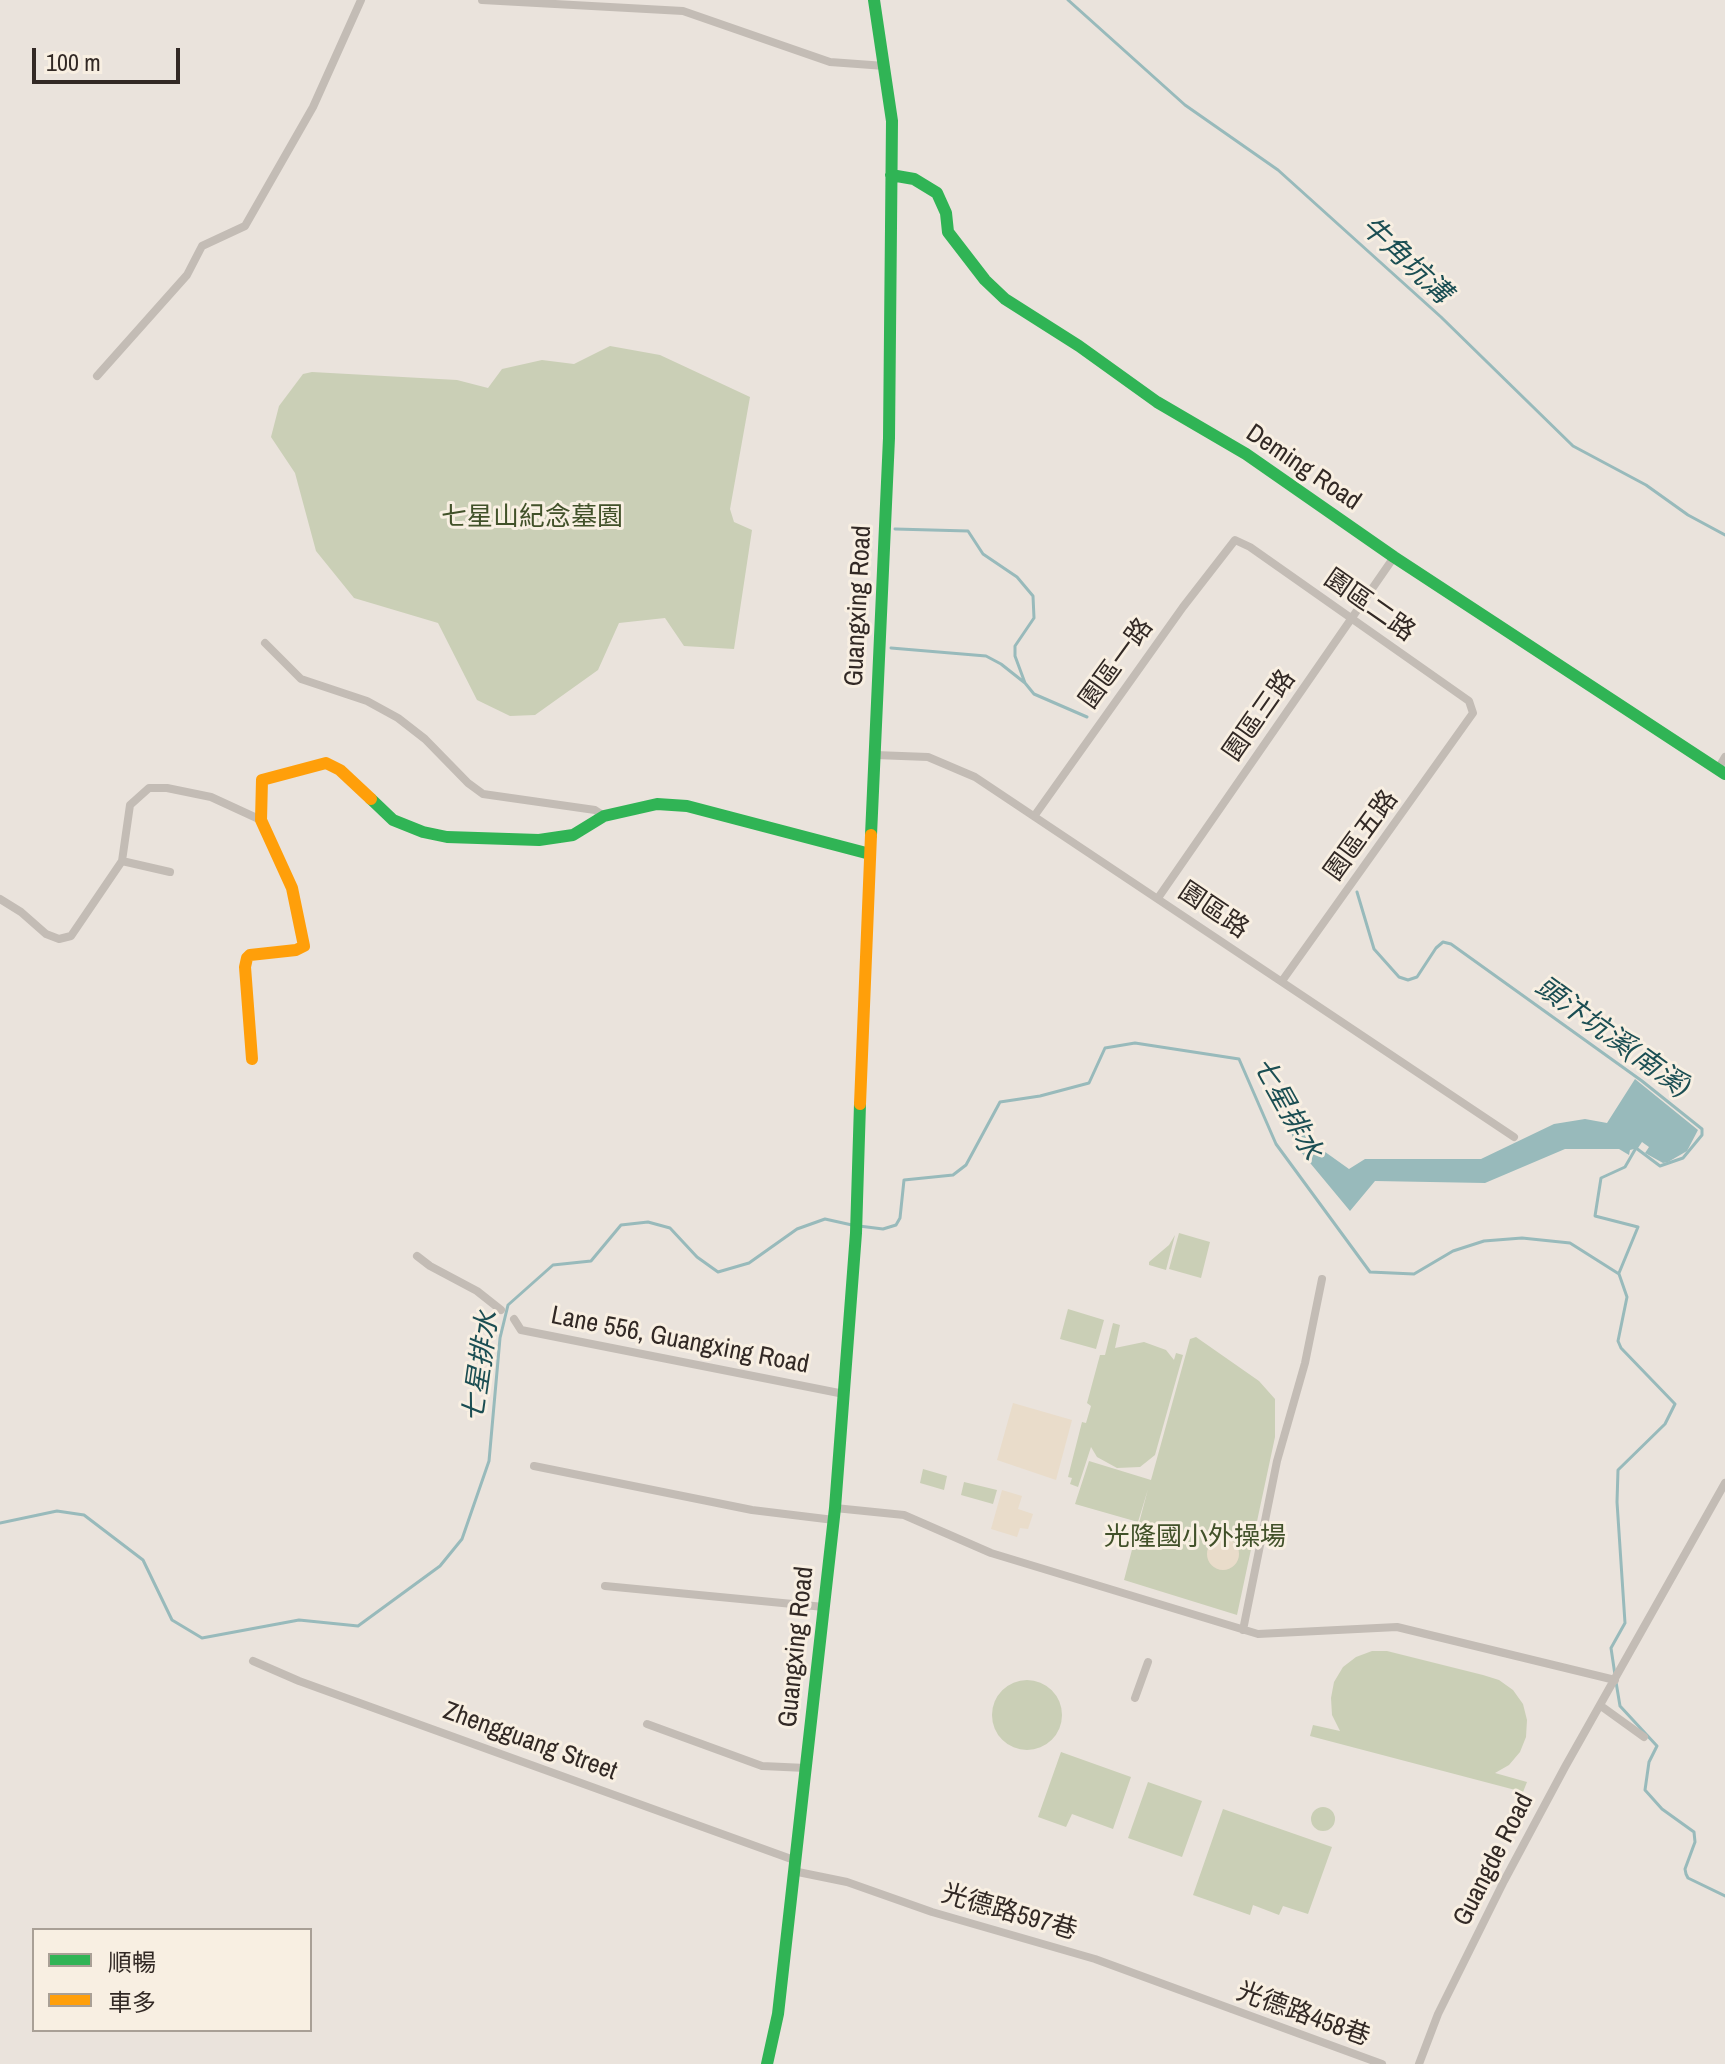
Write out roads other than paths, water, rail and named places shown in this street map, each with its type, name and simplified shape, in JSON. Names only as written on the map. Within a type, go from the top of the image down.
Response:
[{"type":"main road","name":"Guangxing Road","points":[[767,2064],[778,2014],[834,1514],[857,1215],[889,438],[892,121],[874,0]]},
{"type":"main road","name":"Deming Road","points":[[891,175],[914,179],[937,193],[946,213],[948,232],[985,280],[1005,299],[1079,346],[1157,402],[1246,454],[1394,557],[1721,772]]},
{"type":"main road","points":[[252,1059],[245,967],[247,958],[304,946],[292,888],[261,820],[262,780],[326,763],[340,770],[393,820],[423,832],[447,837],[539,840],[573,835],[604,816],[657,804],[687,806],[870,854]]},
{"type":"street","points":[[97,376],[187,275],[202,246],[245,226],[313,107],[361,0]]},
{"type":"street","points":[[482,0],[683,11],[830,62],[885,66]]},
{"type":"street","name":"園區二路","points":[[1235,540],[1250,547],[1469,701],[1473,713]]},
{"type":"street","name":"園區一路","points":[[1035,815],[1174,619],[1235,540]]},
{"type":"street","name":"園區三路","points":[[1158,898],[1394,557]]},
{"type":"street","points":[[265,643],[301,679],[367,701],[398,718],[483,794],[595,810],[604,816]]},
{"type":"street","name":"園區五路","points":[[1282,981],[1473,713]]},
{"type":"street","name":"園區路","points":[[875,755],[928,757],[975,777],[1514,1137]]},
{"type":"street","points":[[1721,772],[1725,757]]},
{"type":"street","points":[[0,899],[46,934],[59,939],[71,936],[122,861],[130,805],[149,788],[167,788],[211,797],[261,820]]},
{"type":"street","points":[[122,861],[170,872]]},
{"type":"street","points":[[417,1256],[477,1291],[501,1310]]},
{"type":"street","points":[[1243,1630],[1277,1461],[1305,1363],[1322,1279]]},
{"type":"street","name":"Lane 556, Guangxing Road","points":[[514,1319],[521,1330],[844,1394]]},
{"type":"street","points":[[534,1466],[752,1510],[904,1515],[991,1553],[1243,1630],[1268,1635],[1397,1627],[1615,1680]]},
{"type":"street","name":"Guangde Road","points":[[1419,2064],[1438,2014],[1504,1881],[1725,1483]]},
{"type":"street","points":[[605,1586],[824,1607]]},
{"type":"street","name":"Zhengguang Street","points":[[253,1661],[291,1678],[794,1866]]},
{"type":"street","points":[[1135,1698],[1148,1662]]},
{"type":"street","points":[[1601,1706],[1644,1737]]},
{"type":"street","points":[[647,1724],[762,1766],[806,1768]]},
{"type":"street","name":"光德路597巷","points":[[794,1866],[932,1912],[1095,1959],[1211,2003]]},
{"type":"street","name":"光德路458巷","points":[[1211,2003],[1382,2064]]},
{"type":"water","points":[[1635,1079],[1698,1130],[1687,1151],[1668,1162],[1663,1163],[1645,1153],[1649,1147],[1642,1142],[1638,1148],[1630,1150],[1629,1155],[1619,1149],[1565,1149],[1485,1183],[1375,1181],[1350,1211],[1296,1146],[1288,1124],[1300,1119],[1307,1139],[1349,1169],[1365,1159],[1481,1159],[1554,1124],[1585,1119],[1607,1123]]},
{"type":"waterway","name":"牛角坑溝","points":[[1068,0],[1185,105],[1278,170],[1441,317],[1573,446],[1646,485],[1688,515],[1725,535]]},
{"type":"waterway","name":"頭汴坑溪(南溪)","points":[[895,529],[968,531],[983,554],[1017,577],[1033,596],[1034,618],[1015,646],[1015,656],[1025,683]]},
{"type":"waterway","name":"頭汴坑溪(南溪)","points":[[891,648],[986,656],[1001,664],[1034,694],[1087,717]]},
{"type":"waterway","name":"頭汴坑溪(南溪)","points":[[1357,892],[1374,949],[1399,977],[1408,980],[1417,977],[1436,948],[1443,942],[1451,944],[1642,1081],[1702,1129],[1702,1135],[1683,1158],[1660,1166],[1636,1148],[1625,1167],[1601,1178],[1595,1216],[1638,1227],[1619,1273]]},
{"type":"waterway","name":"七星排水","points":[[859,1226],[883,1229],[896,1225],[900,1218],[904,1180],[953,1175],[966,1165],[1000,1102],[1040,1096],[1089,1083],[1105,1048],[1135,1043],[1239,1059],[1276,1144],[1370,1272],[1414,1274],[1453,1251],[1484,1241],[1522,1238],[1570,1243],[1619,1274],[1627,1297],[1618,1341],[1621,1348],[1675,1404],[1665,1424],[1618,1470],[1617,1502],[1625,1623],[1611,1648],[1615,1675]]},
{"type":"waterway","name":"七星排水","points":[[0,1523],[57,1511],[84,1515],[143,1560],[172,1620],[202,1638],[299,1620],[358,1626],[440,1566],[462,1539],[489,1461],[500,1338],[508,1305],[553,1265],[591,1261],[621,1225],[648,1222],[670,1228],[697,1257],[718,1272],[749,1263],[797,1229],[825,1219],[852,1225]]},
{"type":"waterway","name":"七星排水","points":[[1616,1682],[1620,1706],[1657,1746],[1649,1762],[1645,1790],[1662,1809],[1694,1832],[1695,1842],[1685,1869],[1688,1878],[1725,1896]]},
{"type":"park label","name":"七星山紀念墓園","points":[[532,518]]},
{"type":"park label","name":"光隆國小外操場","points":[[1195,1538]]}]
